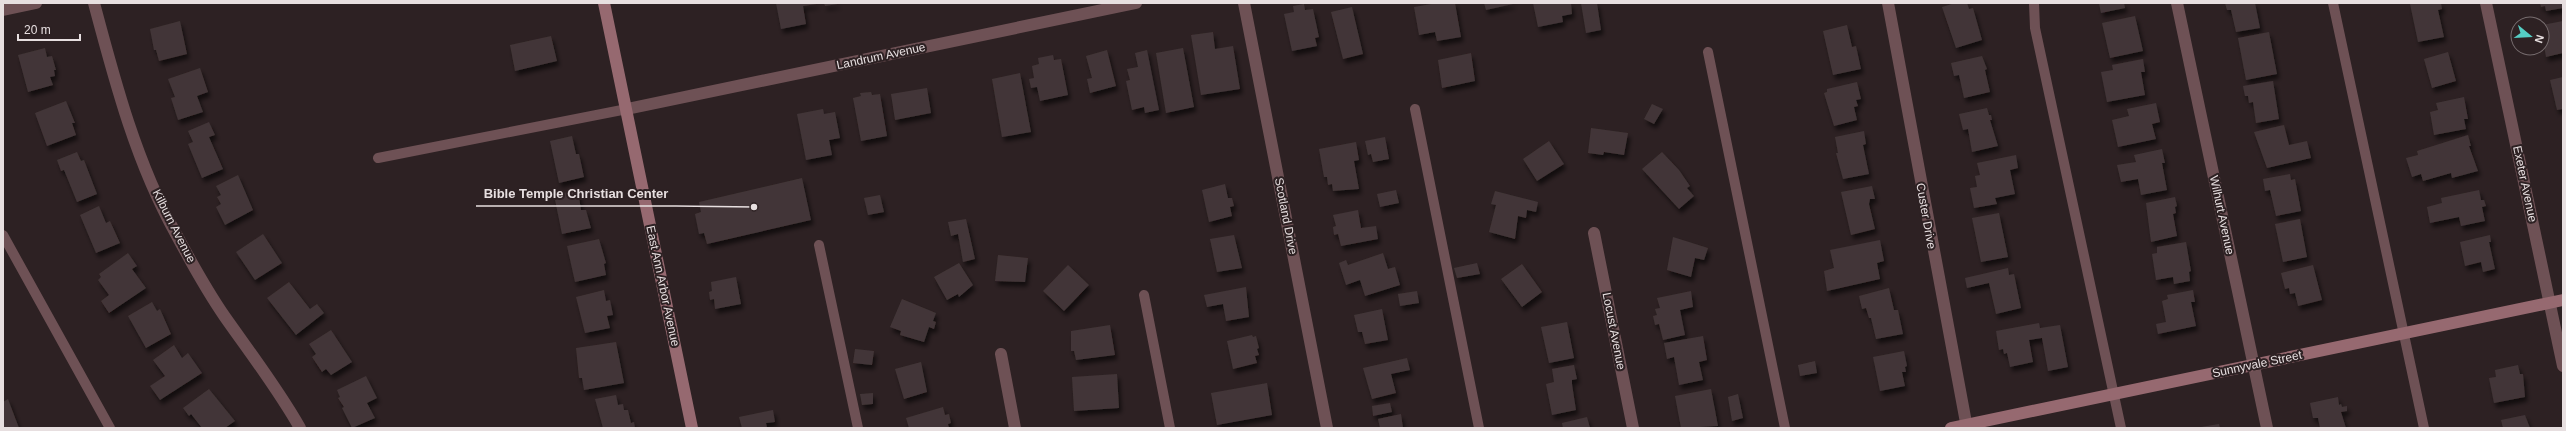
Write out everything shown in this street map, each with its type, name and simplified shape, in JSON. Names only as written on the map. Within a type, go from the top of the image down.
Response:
[{"type":"street","points":[[3,10],[36,3]]},
{"type":"street","name":"Kilburn Avenue","points":[[94,3],[121,104],[144,165],[175,233],[224,316],[282,395],[300,428]]},
{"type":"street","name":"East Ann Arbor Avenue","points":[[604,3],[692,428]]},
{"type":"street","name":"Landrum Avenue","points":[[627,109],[1136,3]]},
{"type":"street","name":"Scotland Drive","points":[[1244,3],[1327,428]]},
{"type":"street","name":"Custer Drive","points":[[1888,3],[1966,426]]},
{"type":"street","name":"Wilhurt Avenue","points":[[2177,3],[2266,428]]},
{"type":"street","name":"Exeter Avenue","points":[[2486,3],[2563,366]]},
{"type":"street","name":"Locust Avenue","points":[[1594,233],[1633,428]]},
{"type":"street","name":"Sunnyvale Street","points":[[1951,428],[2404,332],[2563,300]]},
{"type":"street","points":[[1000,354],[1015,428]]},
{"type":"lane","points":[[2034,3],[2035,28],[2121,428]]},
{"type":"lane","points":[[2333,3],[2396,305],[2404,332],[2424,428]]},
{"type":"lane","points":[[1708,52],[1785,428]]},
{"type":"lane","points":[[378,158],[627,109]]},
{"type":"lane","points":[[1415,110],[1479,428]]},
{"type":"lane","points":[[3,235],[110,428]]},
{"type":"lane","points":[[819,245],[858,428]]},
{"type":"lane","points":[[1144,295],[1170,428]]},
{"type":"building","points":[[776,3],[817,4],[803,6],[806,24],[781,29]]},
{"type":"building","points":[[824,3],[838,3],[838,4],[825,6]]},
{"type":"building","points":[[1437,3],[1455,3],[1461,37],[1437,41],[1435,32],[1419,35],[1414,7]]},
{"type":"building","points":[[1484,3],[1513,3],[1513,4],[1486,10]]},
{"type":"building","points":[[1533,3],[1571,3],[1572,14],[1562,16],[1563,22],[1538,27]]},
{"type":"building","points":[[1581,3],[1597,3],[1601,30],[1586,33]]},
{"type":"building","points":[[1955,3],[1967,3],[1969,9],[1973,8],[1982,40],[1956,48],[1942,7]]},
{"type":"building","points":[[2099,3],[2124,3],[2125,8],[2101,13]]},
{"type":"building","points":[[2225,3],[2255,3],[2260,28],[2236,32],[2231,10],[2227,10]]},
{"type":"building","points":[[2441,3],[2442,9],[2438,10],[2444,37],[2418,42],[2410,4]]},
{"type":"building","points":[[2540,3],[2563,3],[2563,8],[2546,11],[2545,6],[2541,7]]},
{"type":"building","points":[[1304,4],[1305,10],[1313,9],[1319,37],[1315,38],[1317,46],[1292,51],[1284,14],[1294,12],[1293,6]]},
{"type":"building","points":[[1352,7],[1363,54],[1343,59],[1331,12]]},
{"type":"building","points":[[2135,16],[2143,51],[2110,58],[2102,23]]},
{"type":"building","points":[[180,21],[187,54],[159,61],[156,50],[154,50],[150,29]]},
{"type":"building","points":[[2563,21],[2563,53],[2546,57],[2550,56],[2550,23]]},
{"type":"building","points":[[1847,25],[1852,47],[1856,46],[1861,69],[1833,75],[1823,31]]},
{"type":"building","points":[[1213,32],[1215,49],[1233,46],[1240,89],[1201,95],[1191,35]]},
{"type":"building","points":[[2269,32],[2277,74],[2246,80],[2238,38]]},
{"type":"building","points":[[551,36],[557,61],[515,71],[510,45]]},
{"type":"building","points":[[45,48],[47,57],[52,56],[56,70],[54,70],[55,76],[50,77],[53,85],[28,92],[18,55]]},
{"type":"building","points":[[1183,48],[1194,107],[1166,113],[1156,53]]},
{"type":"building","points":[[1107,50],[1116,86],[1090,93],[1087,79],[1092,78],[1086,56]]},
{"type":"building","points":[[1147,50],[1159,110],[1145,113],[1144,107],[1132,110],[1126,81],[1130,80],[1127,69],[1138,67],[1135,53]]},
{"type":"building","points":[[2448,52],[2456,81],[2432,88],[2424,59]]},
{"type":"building","points":[[1471,53],[1475,81],[1442,88],[1438,60]]},
{"type":"building","points":[[1053,55],[1054,60],[1061,59],[1068,95],[1040,101],[1037,87],[1031,88],[1029,79],[1034,78],[1032,66],[1039,64],[1038,58]]},
{"type":"building","points":[[1982,56],[1987,69],[1985,70],[1990,92],[1964,98],[1959,75],[1954,76],[1951,63]]},
{"type":"building","points":[[2143,59],[2145,72],[2141,72],[2145,95],[2107,102],[2101,72],[2113,70],[2112,65]]},
{"type":"building","points":[[200,68],[208,92],[197,96],[203,112],[178,120],[171,98],[175,97],[168,79]]},
{"type":"building","points":[[1020,73],[1031,132],[1002,137],[992,79]]},
{"type":"building","points":[[2563,77],[2563,109],[2557,110],[2550,80]]},
{"type":"building","points":[[2273,81],[2279,119],[2256,123],[2253,102],[2249,103],[2248,96],[2245,96],[2243,86]]},
{"type":"building","points":[[1857,82],[1861,99],[1856,100],[1858,106],[1854,107],[1857,120],[1834,126],[1824,93],[1827,92],[1827,89]]},
{"type":"building","points":[[927,88],[931,113],[895,120],[891,94]]},
{"type":"building","points":[[871,92],[872,95],[880,94],[887,136],[861,141],[853,98],[861,96],[860,93]]},
{"type":"building","points":[[2464,97],[2468,119],[2464,119],[2466,129],[2434,135],[2430,112],[2438,110],[2436,103]]},
{"type":"building","points":[[66,101],[75,123],[72,123],[76,135],[47,146],[35,113]]},
{"type":"building","points":[[2156,103],[2160,122],[2152,124],[2156,139],[2118,147],[2112,120],[2129,116],[2127,109]]},
{"type":"building","points":[[1652,104],[1663,109],[1654,124],[1644,119]]},
{"type":"building","points":[[1987,108],[1989,115],[1991,115],[1992,120],[1990,120],[1998,146],[1972,152],[1968,129],[1963,130],[1959,114]]},
{"type":"building","points":[[823,109],[824,114],[835,112],[840,138],[829,140],[832,155],[806,160],[797,114]]},
{"type":"building","points":[[209,122],[215,135],[209,137],[223,169],[202,178],[188,144],[193,142],[188,131]]},
{"type":"building","points":[[2284,125],[2289,145],[2307,141],[2311,158],[2267,168],[2254,132]]},
{"type":"building","points":[[1591,128],[1628,133],[1624,155],[1604,152],[1603,155],[1588,153]]},
{"type":"building","points":[[1864,131],[1866,144],[1863,145],[1869,174],[1843,179],[1836,153],[1838,153],[1835,137]]},
{"type":"building","points":[[2468,135],[2471,146],[2469,146],[2478,171],[2452,178],[2451,173],[2423,181],[2421,174],[2412,177],[2406,158],[2418,155],[2417,151]]},
{"type":"building","points":[[572,136],[576,154],[579,154],[584,177],[559,183],[550,141]]},
{"type":"building","points":[[1385,137],[1389,159],[1373,162],[1371,154],[1368,155],[1365,141]]},
{"type":"building","points":[[1549,141],[1564,164],[1537,181],[1523,159]]},
{"type":"building","points":[[1356,142],[1359,160],[1354,161],[1359,189],[1333,191],[1332,184],[1328,185],[1327,177],[1324,177],[1319,149]]},
{"type":"building","points":[[2162,149],[2165,163],[2162,163],[2167,190],[2141,195],[2138,179],[2121,182],[2117,165],[2136,162],[2134,155]]},
{"type":"building","points":[[77,152],[81,161],[84,160],[97,194],[77,202],[64,170],[61,171],[57,160]]},
{"type":"building","points":[[1662,152],[1679,170],[1690,186],[1687,188],[1694,196],[1679,209],[1642,169]]},
{"type":"building","points":[[2016,155],[2018,168],[2010,170],[2015,194],[1995,198],[1997,204],[1974,208],[1970,188],[1977,187],[1975,176],[1980,175],[1977,163]]},
{"type":"building","points":[[2290,174],[2291,180],[2295,179],[2301,211],[2276,216],[2270,190],[2265,191],[2263,179]]},
{"type":"building","points":[[238,175],[253,210],[225,225],[216,207],[221,204],[217,197],[221,195],[216,186]]},
{"type":"building","points":[[802,178],[811,220],[707,244],[704,233],[699,234],[695,214],[701,212],[699,202]]},
{"type":"building","points":[[1225,184],[1228,198],[1232,198],[1234,206],[1230,207],[1232,216],[1209,222],[1202,190]]},
{"type":"building","points":[[1872,186],[1875,199],[1870,199],[1869,204],[1875,229],[1851,235],[1841,192]]},
{"type":"building","points":[[578,190],[581,210],[586,210],[591,228],[562,234],[554,195]]},
{"type":"building","points":[[1396,190],[1399,203],[1380,207],[1377,194]]},
{"type":"building","points":[[2479,190],[2481,200],[2484,200],[2486,206],[2482,207],[2485,221],[2461,226],[2459,217],[2430,223],[2427,207],[2442,203],[2441,198]]},
{"type":"building","points":[[1495,191],[1538,202],[1536,212],[1527,210],[1526,218],[1518,216],[1515,239],[1489,232],[1496,205],[1491,204]]},
{"type":"building","points":[[880,195],[884,212],[868,215],[864,198]]},
{"type":"building","points":[[2175,197],[2177,206],[2175,207],[2176,213],[2173,214],[2177,236],[2151,242],[2146,203]]},
{"type":"building","points":[[99,206],[106,223],[110,221],[120,243],[96,253],[80,215]]},
{"type":"building","points":[[1358,210],[1361,228],[1376,226],[1378,239],[1341,246],[1338,234],[1334,235],[1333,227],[1336,226],[1333,215]]},
{"type":"building","points":[[1999,213],[2008,257],[1981,262],[1972,218]]},
{"type":"building","points":[[966,219],[975,259],[963,262],[958,234],[951,236],[948,222]]},
{"type":"building","points":[[2300,219],[2307,257],[2283,262],[2275,224]]},
{"type":"building","points":[[263,234],[282,263],[255,280],[236,252]]},
{"type":"building","points":[[1234,235],[1242,268],[1217,272],[1210,239]]},
{"type":"building","points":[[2490,235],[2491,242],[2489,242],[2495,269],[2483,272],[2481,262],[2465,266],[2460,242]]},
{"type":"building","points":[[1673,237],[1708,248],[1704,260],[1695,258],[1691,277],[1667,270]]},
{"type":"building","points":[[599,239],[606,263],[604,264],[606,275],[575,282],[567,246]]},
{"type":"building","points":[[1880,240],[1884,261],[1877,263],[1880,279],[1827,291],[1824,271],[1834,268],[1830,250]]},
{"type":"building","points":[[2186,242],[2191,271],[2189,272],[2190,281],[2174,284],[2173,277],[2156,280],[2152,254],[2157,253],[2157,247]]},
{"type":"building","points":[[128,253],[137,266],[132,269],[146,288],[109,313],[101,301],[109,295],[98,280],[101,277],[99,274]]},
{"type":"building","points":[[1383,253],[1388,269],[1395,267],[1400,285],[1365,296],[1360,280],[1346,285],[1339,263],[1346,260],[1348,265]]},
{"type":"building","points":[[998,255],[1028,258],[1025,282],[995,281]]},
{"type":"building","points":[[959,263],[973,285],[959,297],[958,294],[947,300],[934,277]]},
{"type":"building","points":[[1477,263],[1480,274],[1457,278],[1454,268]]},
{"type":"building","points":[[1522,264],[1542,292],[1522,307],[1501,279]]},
{"type":"building","points":[[1068,265],[1089,285],[1064,311],[1043,291]]},
{"type":"building","points":[[2313,265],[2322,300],[2298,306],[2295,293],[2290,294],[2289,288],[2285,289],[2281,273]]},
{"type":"building","points":[[2008,268],[2009,275],[2014,274],[2021,308],[1996,314],[1989,283],[1967,288],[1965,278]]},
{"type":"building","points":[[736,277],[741,304],[715,309],[714,299],[710,300],[709,292],[712,291],[711,282]]},
{"type":"building","points":[[289,282],[310,309],[317,304],[324,313],[296,335],[267,298]]},
{"type":"building","points":[[1246,287],[1249,317],[1226,321],[1223,304],[1207,307],[1204,295]]},
{"type":"building","points":[[1889,288],[1894,310],[1898,310],[1903,334],[1876,339],[1871,318],[1869,318],[1866,308],[1862,309],[1859,296]]},
{"type":"building","points":[[604,290],[606,301],[610,300],[613,315],[607,316],[610,328],[585,333],[576,297]]},
{"type":"building","points":[[2193,290],[2195,302],[2191,302],[2196,326],[2158,334],[2156,324],[2166,322],[2162,301],[2168,299],[2167,295]]},
{"type":"building","points":[[1417,291],[1419,303],[1400,306],[1398,294]]},
{"type":"building","points":[[1691,291],[1693,307],[1680,310],[1685,335],[1663,340],[1659,324],[1655,325],[1653,316],[1657,315],[1655,309],[1660,308],[1657,298]]},
{"type":"building","points":[[902,299],[936,313],[933,321],[936,322],[934,329],[929,327],[924,342],[900,335],[901,331],[890,327]]},
{"type":"building","points":[[152,302],[157,311],[160,309],[171,334],[146,348],[128,316]]},
{"type":"building","points":[[1382,309],[1388,340],[1365,344],[1362,332],[1358,332],[1354,315]]},
{"type":"building","points":[[1567,322],[1574,358],[1549,363],[1541,327]]},
{"type":"building","points":[[2039,323],[2040,328],[2060,325],[2068,367],[2048,371],[2042,338],[2029,340],[2033,362],[2010,367],[2007,353],[2004,354],[2003,349],[1999,350],[1996,331]]},
{"type":"building","points":[[1110,325],[1115,355],[1076,360],[1074,351],[1071,351],[1071,331]]},
{"type":"building","points":[[331,330],[352,362],[331,375],[326,369],[322,372],[312,357],[316,354],[309,344]]},
{"type":"building","points":[[1252,335],[1253,337],[1256,336],[1259,348],[1257,349],[1259,355],[1255,356],[1257,363],[1233,369],[1227,341]]},
{"type":"building","points":[[1703,336],[1707,360],[1699,362],[1703,380],[1679,385],[1674,357],[1667,359],[1664,343]]},
{"type":"building","points":[[616,342],[624,383],[584,390],[582,378],[579,378],[576,348]]},
{"type":"building","points":[[174,345],[182,358],[188,353],[202,373],[160,400],[150,386],[165,376],[153,360]]},
{"type":"building","points":[[855,349],[874,351],[872,365],[853,363]]},
{"type":"building","points":[[1904,351],[1907,366],[1905,367],[1906,372],[1902,372],[1905,386],[1880,391],[1873,357]]},
{"type":"building","points":[[1407,358],[1410,370],[1391,374],[1396,393],[1372,399],[1363,368]]},
{"type":"building","points":[[1815,361],[1817,373],[1800,376],[1798,365]]},
{"type":"building","points":[[921,362],[927,392],[904,399],[895,369]]},
{"type":"building","points":[[1574,365],[1577,379],[1572,380],[1572,384],[1576,410],[1552,415],[1546,384],[1554,382],[1552,369]]},
{"type":"building","points":[[2518,365],[2520,374],[2523,374],[2525,397],[2494,403],[2489,378],[2496,377],[2495,370]]},
{"type":"building","points":[[1117,374],[1119,408],[1074,411],[1072,377]]},
{"type":"building","points":[[366,376],[377,398],[367,403],[375,418],[352,428],[342,408],[344,407],[338,398],[340,397],[337,390]]},
{"type":"building","points":[[1267,383],[1272,415],[1217,425],[1211,393]]},
{"type":"building","points":[[209,389],[235,421],[225,428],[202,428],[191,414],[189,416],[183,408]]},
{"type":"building","points":[[1711,389],[1718,426],[1681,428],[1675,396]]},
{"type":"building","points":[[873,393],[873,404],[862,405],[860,394]]},
{"type":"building","points":[[1738,394],[1743,418],[1732,421],[1728,397]]},
{"type":"building","points":[[616,395],[618,405],[623,404],[624,410],[628,410],[631,423],[634,422],[635,428],[603,428],[595,399]]},
{"type":"building","points":[[2338,397],[2339,405],[2341,404],[2342,407],[2347,406],[2347,411],[2341,412],[2346,428],[2320,428],[2318,418],[2313,418],[2310,403]]},
{"type":"building","points":[[8,399],[19,428],[3,428],[3,402]]},
{"type":"building","points":[[1390,403],[1392,412],[1373,416],[1372,406]]},
{"type":"building","points":[[943,407],[945,415],[949,414],[951,423],[948,424],[949,428],[909,428],[906,418]]},
{"type":"building","points":[[773,410],[775,422],[766,423],[767,428],[742,428],[739,417]]},
{"type":"building","points":[[1401,414],[1403,428],[1380,428],[1378,419]]},
{"type":"building","points":[[2525,415],[2530,428],[2503,428],[2501,420]]},
{"type":"building","points":[[1587,417],[1590,428],[1563,428],[1562,423]]},
{"type":"building","points":[[2219,424],[2220,428],[2201,428],[2201,427]]},
{"type":"place","name":"Bible Temple Christian Center","points":[[754,207]]}]
